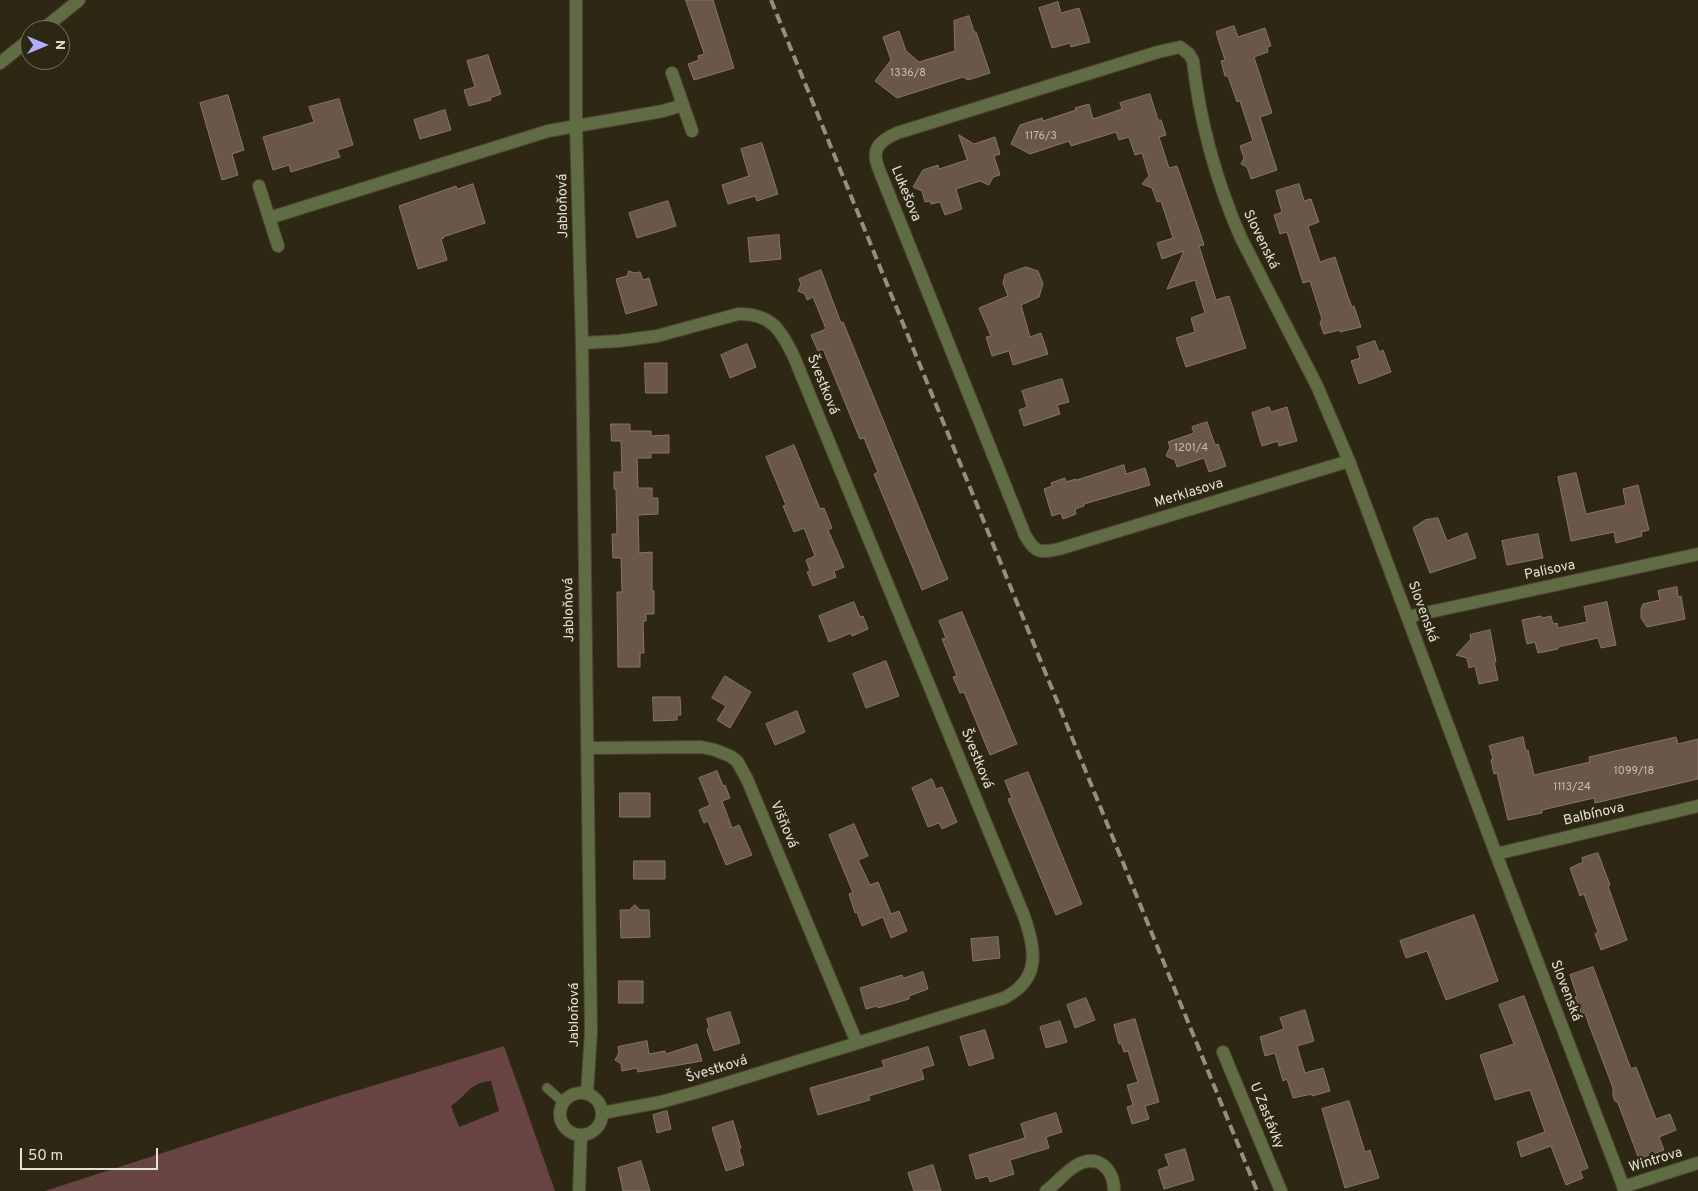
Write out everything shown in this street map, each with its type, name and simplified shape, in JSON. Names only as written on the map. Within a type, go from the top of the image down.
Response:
[{"type":"street","points":[[54,20],[79,0]]},
{"type":"street","name":"Jabloňová","points":[[576,0],[576,126],[582,343],[591,1032],[587,1094]]},
{"type":"street","points":[[0,63],[20,47]]},
{"type":"street","name":"Lukešova","points":[[1037,550],[1031,545],[1025,535],[878,167],[877,146],[887,138],[906,130],[1158,52],[1180,48],[1185,50]]},
{"type":"street","name":"Slovenská","points":[[1185,50],[1193,62],[1201,116],[1207,141],[1213,165],[1231,215],[1317,386],[1349,461],[1624,1189]]},
{"type":"street","points":[[672,73],[692,131]]},
{"type":"street","points":[[269,218],[548,132],[663,111],[683,105]]},
{"type":"street","points":[[259,186],[278,246]]},
{"type":"street","name":"Švestková","points":[[582,343],[657,336],[738,314],[761,316],[779,330],[794,357],[1024,916],[1032,941],[1033,963],[1031,972],[1013,994],[992,1002],[682,1097],[602,1113]]},
{"type":"street","name":"Merklasova","points":[[1037,550],[1060,549],[1349,461]]},
{"type":"street","name":"Palisova","points":[[1408,619],[1416,615],[1698,554]]},
{"type":"street","name":"Višňová","points":[[587,748],[701,747],[723,752],[737,761],[751,787],[857,1044]]},
{"type":"street","name":"Balbínova","points":[[1496,854],[1698,806]]},
{"type":"street","name":"U Zastávky","points":[[1223,1052],[1281,1191]]},
{"type":"street","points":[[587,1094],[598,1101],[602,1113],[601,1121],[598,1128],[592,1133],[581,1135],[571,1133],[564,1126],[560,1113],[564,1103],[574,1095],[587,1094]]},
{"type":"street","points":[[579,1191],[581,1135]]},
{"type":"street","points":[[1046,1191],[1077,1165],[1092,1162],[1106,1167],[1112,1175],[1114,1191]]},
{"type":"street","name":"Wintrova","points":[[1624,1189],[1698,1163]]},
{"type":"lane","points":[[546,1088],[564,1103]]},
{"type":"shaded area","points":[[504,1046],[555,1191],[45,1191],[332,1098]],"holes":[[[491,1081],[499,1111],[459,1127],[451,1106],[477,1084]]]},
{"type":"building","points":[[686,0],[713,0],[734,68],[694,80],[688,64],[699,60],[698,56],[704,54]]},
{"type":"building","points":[[1058,2],[1061,13],[1079,8],[1090,42],[1071,47],[1070,43],[1052,48],[1039,8]]},
{"type":"building","points":[[969,16],[990,73],[968,80],[963,77],[897,98],[875,81],[891,60],[883,37],[899,31],[906,51],[919,62],[955,51],[954,21]]},
{"type":"building","points":[[1234,26],[1238,37],[1265,28],[1271,46],[1267,47],[1268,52],[1254,57],[1272,113],[1260,117],[1277,170],[1251,179],[1247,167],[1241,164],[1244,158],[1240,146],[1253,141],[1240,101],[1237,102],[1228,76],[1225,76],[1221,61],[1225,60],[1216,32]]},
{"type":"building","points":[[488,55],[501,94],[490,98],[491,100],[469,106],[464,90],[475,87],[467,61]]},
{"type":"building","points":[[1150,94],[1158,120],[1161,120],[1166,135],[1159,137],[1169,168],[1177,166],[1204,245],[1199,246],[1216,300],[1229,296],[1246,348],[1186,367],[1176,338],[1195,332],[1191,318],[1205,313],[1195,280],[1167,289],[1184,251],[1162,259],[1157,243],[1173,238],[1161,201],[1157,202],[1152,188],[1142,184],[1149,176],[1142,153],[1135,155],[1129,137],[1119,140],[1116,132],[1071,146],[1069,141],[1030,154],[1011,144],[1020,125],[1042,118],[1043,121],[1089,104],[1093,119],[1122,109],[1120,103]]},
{"type":"building","points":[[228,95],[244,150],[232,154],[238,175],[222,180],[200,103]]},
{"type":"building","points":[[339,99],[353,145],[337,150],[340,157],[291,172],[289,165],[273,170],[263,137],[314,122],[309,107]]},
{"type":"building","points":[[445,110],[451,130],[420,139],[414,120]]},
{"type":"building","points":[[959,135],[974,144],[995,137],[1000,154],[994,156],[1000,175],[993,177],[989,185],[980,181],[956,189],[962,209],[945,215],[940,202],[931,204],[930,201],[925,202],[922,191],[913,187],[923,170],[938,165],[939,169],[967,160]]},
{"type":"building","points":[[762,143],[778,194],[757,201],[755,196],[728,204],[722,185],[749,176],[741,149]]},
{"type":"building","points":[[473,184],[485,223],[443,237],[441,239],[447,260],[418,269],[399,206],[456,186],[457,189]]},
{"type":"building","points":[[1299,184],[1304,201],[1311,199],[1319,222],[1308,226],[1320,262],[1335,257],[1348,297],[1352,307],[1354,306],[1361,327],[1324,334],[1320,323],[1322,319],[1310,281],[1303,283],[1287,232],[1280,234],[1274,215],[1282,212],[1276,191]]},
{"type":"building","points":[[668,201],[676,226],[637,238],[629,213]]},
{"type":"building","points":[[779,235],[781,259],[750,262],[748,238]]},
{"type":"building","points":[[1026,267],[1038,271],[1043,284],[1039,297],[1021,305],[1030,337],[1041,333],[1048,354],[1013,365],[1009,351],[992,356],[986,337],[991,336],[979,308],[1008,296],[1003,283],[1005,275]]},
{"type":"building","points":[[821,270],[841,323],[843,322],[948,579],[922,590],[874,474],[878,472],[864,438],[860,439],[823,349],[818,351],[811,335],[826,329],[813,297],[807,300],[805,294],[798,291],[801,284],[799,279]]},
{"type":"building","points":[[629,271],[634,273],[640,272],[643,280],[649,278],[657,305],[626,314],[616,279],[627,276]]},
{"type":"building","points":[[1375,341],[1379,352],[1383,350],[1391,372],[1359,384],[1351,361],[1360,358],[1357,347]]},
{"type":"building","points":[[747,344],[756,367],[730,378],[721,355]]},
{"type":"building","points":[[645,363],[667,363],[667,393],[646,393]]},
{"type":"building","points":[[1062,379],[1069,402],[1057,405],[1060,414],[1024,426],[1019,410],[1027,407],[1022,391]]},
{"type":"building","points":[[1269,407],[1271,412],[1287,407],[1297,441],[1279,446],[1278,441],[1262,446],[1252,413]]},
{"type":"building","points":[[1207,422],[1215,445],[1218,444],[1226,466],[1209,472],[1204,458],[1177,467],[1175,460],[1166,456],[1170,447],[1168,442],[1194,433],[1192,427]]},
{"type":"building","points":[[611,424],[630,424],[630,431],[651,431],[651,436],[669,435],[669,453],[651,453],[651,458],[637,458],[638,488],[652,488],[652,498],[658,498],[658,514],[638,515],[639,553],[652,552],[652,591],[654,591],[654,614],[646,614],[646,621],[643,621],[644,653],[640,653],[640,667],[618,667],[617,592],[622,592],[621,558],[613,558],[612,534],[617,534],[614,472],[622,472],[621,441],[612,441]]},
{"type":"building","points":[[794,445],[820,509],[824,508],[832,528],[828,530],[844,567],[834,571],[836,577],[813,586],[807,572],[810,571],[806,560],[815,556],[804,528],[794,532],[783,506],[786,505],[766,457]]},
{"type":"building","points":[[1124,465],[1126,474],[1145,468],[1150,485],[1084,504],[1084,506],[1075,509],[1076,514],[1063,519],[1061,513],[1052,516],[1044,489],[1052,486],[1051,483],[1065,478],[1066,482],[1076,480]]},
{"type":"building","points":[[1576,473],[1586,514],[1626,505],[1623,489],[1638,485],[1649,530],[1641,532],[1642,536],[1616,543],[1614,532],[1571,541],[1558,477]]},
{"type":"building","points":[[1438,518],[1447,541],[1467,533],[1476,558],[1430,573],[1413,528],[1425,520]]},
{"type":"building","points":[[1538,534],[1543,558],[1507,565],[1502,541]]},
{"type":"building","points":[[1677,587],[1678,597],[1681,596],[1685,619],[1647,627],[1641,618],[1643,604],[1660,600],[1658,591]]},
{"type":"building","points":[[854,602],[860,617],[863,616],[868,629],[852,636],[851,633],[829,642],[819,616]]},
{"type":"building","points":[[1607,602],[1616,645],[1601,648],[1598,638],[1538,653],[1535,642],[1527,644],[1522,620],[1551,616],[1553,624],[1557,623],[1558,628],[1587,622],[1584,607]]},
{"type":"building","points":[[962,612],[1017,744],[990,755],[964,692],[960,693],[953,677],[957,676],[942,639],[946,638],[939,621]]},
{"type":"building","points":[[1490,630],[1498,680],[1479,684],[1475,666],[1469,668],[1467,658],[1456,655],[1471,639],[1470,635]]},
{"type":"building","points":[[886,661],[899,696],[866,708],[853,674]]},
{"type":"building","points":[[725,676],[751,692],[730,728],[717,720],[726,706],[712,698]]},
{"type":"building","points":[[653,697],[680,697],[681,715],[677,715],[677,720],[654,721]]},
{"type":"building","points":[[797,711],[805,732],[775,745],[766,724]]},
{"type":"building","points":[[1523,737],[1534,775],[1590,762],[1589,757],[1676,737],[1678,744],[1698,739],[1698,779],[1595,803],[1594,798],[1542,810],[1542,813],[1508,820],[1497,773],[1494,774],[1491,760],[1493,759],[1489,746]]},
{"type":"building","points":[[717,771],[730,798],[722,801],[732,828],[739,825],[752,855],[726,865],[708,821],[704,823],[699,810],[710,805],[699,778]]},
{"type":"building","points":[[1028,772],[1082,904],[1056,915],[1008,799],[1012,798],[1005,781]]},
{"type":"building","points":[[932,779],[936,789],[942,787],[957,822],[942,829],[939,823],[928,827],[912,788]]},
{"type":"building","points":[[620,793],[650,793],[650,817],[620,817]]},
{"type":"building","points":[[854,824],[868,856],[858,860],[870,885],[878,882],[891,914],[899,911],[907,931],[891,938],[883,917],[862,926],[857,912],[855,913],[849,894],[853,893],[829,835]]},
{"type":"building","points":[[1598,853],[1627,940],[1601,950],[1595,934],[1598,932],[1584,894],[1580,896],[1570,868],[1583,862],[1582,858]]},
{"type":"building","points":[[634,861],[665,861],[665,879],[634,879]]},
{"type":"building","points":[[635,905],[640,910],[649,910],[650,937],[621,938],[620,910],[629,910]]},
{"type":"building","points":[[1474,915],[1498,981],[1446,1000],[1427,951],[1406,958],[1400,941]]},
{"type":"building","points":[[998,937],[1000,958],[973,961],[971,939]]},
{"type":"building","points":[[1593,967],[1631,1069],[1636,1067],[1656,1119],[1670,1114],[1676,1130],[1659,1137],[1664,1150],[1639,1159],[1618,1103],[1613,1096],[1613,1088],[1585,1014],[1582,1015],[1575,997],[1577,996],[1570,975]]},
{"type":"building","points":[[923,972],[928,989],[909,996],[909,999],[878,1008],[877,1006],[866,1009],[860,988],[902,975],[903,978]]},
{"type":"building","points":[[619,981],[643,981],[643,1003],[619,1003]]},
{"type":"building","points":[[1524,996],[1588,1168],[1580,1171],[1583,1178],[1566,1185],[1551,1146],[1521,1157],[1517,1142],[1545,1132],[1530,1090],[1495,1100],[1480,1055],[1514,1044],[1499,1005]]},
{"type":"building","points":[[1086,998],[1095,1020],[1075,1028],[1067,1005]]},
{"type":"building","points":[[1305,1010],[1314,1041],[1297,1046],[1305,1073],[1323,1068],[1330,1091],[1312,1096],[1312,1094],[1293,1098],[1287,1079],[1283,1081],[1275,1053],[1265,1056],[1260,1037],[1284,1029],[1280,1018]]},
{"type":"building","points":[[730,1012],[740,1043],[714,1051],[707,1030],[709,1027],[707,1019]]},
{"type":"building","points":[[1135,1019],[1159,1102],[1145,1106],[1149,1119],[1132,1124],[1127,1107],[1133,1105],[1127,1085],[1138,1082],[1128,1051],[1124,1052],[1121,1043],[1119,1044],[1114,1025]]},
{"type":"building","points":[[1060,1021],[1067,1042],[1046,1048],[1040,1027]]},
{"type":"building","points":[[985,1030],[994,1058],[969,1066],[960,1037]]},
{"type":"building","points":[[647,1041],[649,1054],[665,1051],[666,1054],[697,1044],[702,1061],[638,1072],[637,1068],[622,1071],[621,1064],[615,1060],[619,1053],[618,1047]]},
{"type":"building","points":[[928,1047],[934,1065],[921,1069],[924,1079],[869,1096],[870,1100],[818,1115],[810,1088],[884,1067],[882,1061]]},
{"type":"building","points":[[1349,1101],[1365,1152],[1370,1150],[1379,1178],[1345,1188],[1322,1109]]},
{"type":"building","points":[[667,1111],[671,1129],[657,1133],[653,1115]]},
{"type":"building","points":[[1056,1113],[1062,1132],[1046,1137],[1049,1148],[1010,1160],[1014,1174],[990,1182],[988,1176],[976,1179],[969,1155],[1025,1138],[1021,1124]]},
{"type":"building","points":[[733,1121],[744,1165],[726,1171],[712,1128]]},
{"type":"building","points":[[1185,1149],[1194,1180],[1164,1189],[1158,1170],[1169,1166],[1165,1155]]},
{"type":"building","points":[[641,1161],[650,1191],[623,1191],[618,1168]]},
{"type":"building","points":[[933,1165],[941,1191],[914,1191],[908,1173]]},
{"type":"railway","points":[[771,0],[1257,1191]]}]
